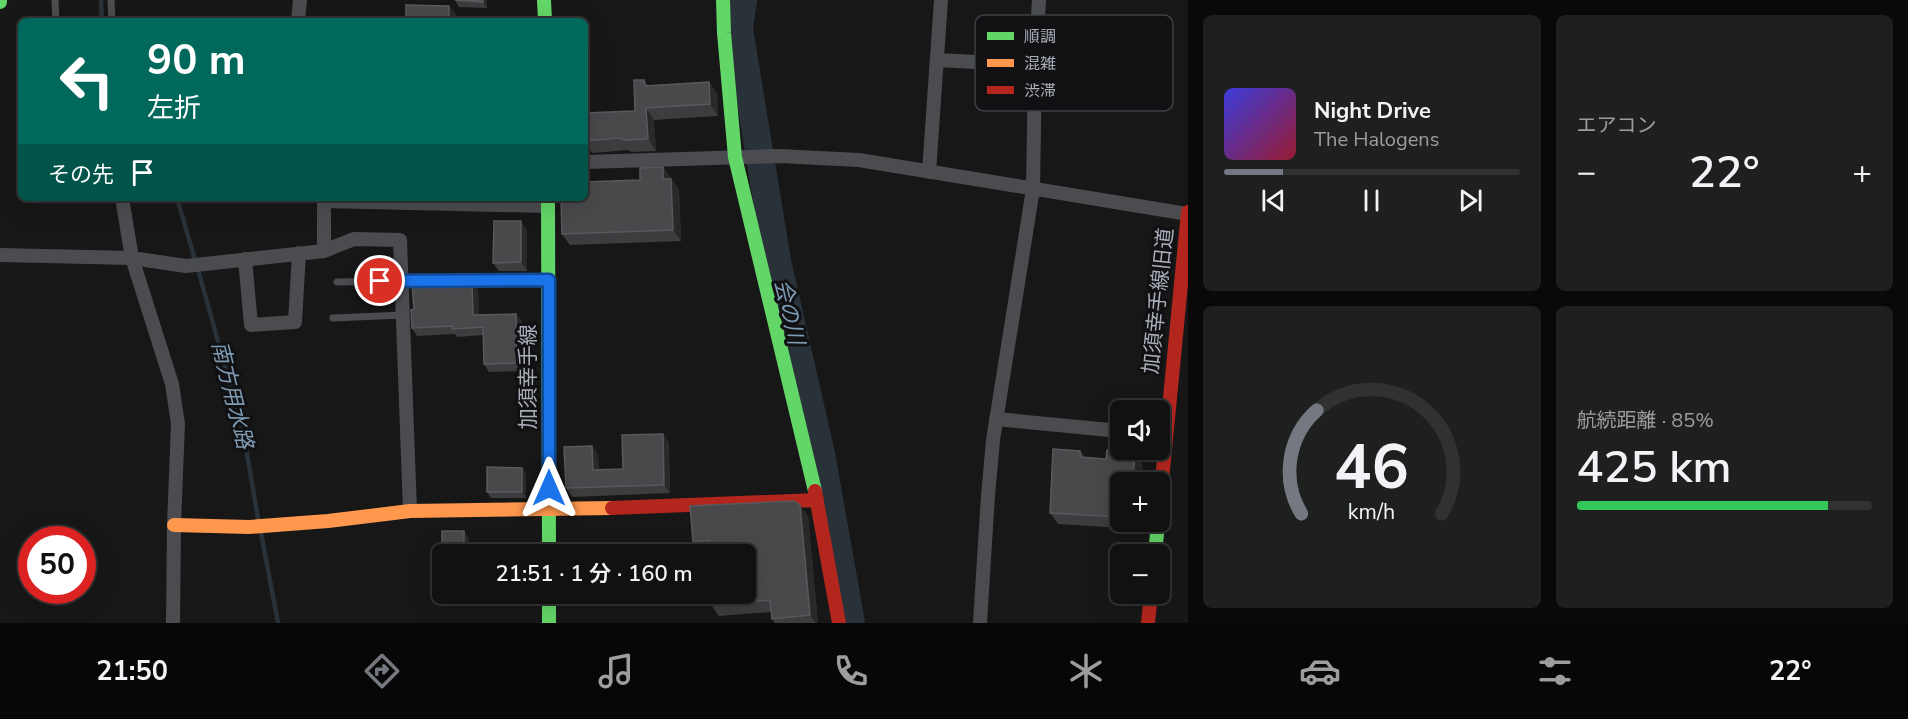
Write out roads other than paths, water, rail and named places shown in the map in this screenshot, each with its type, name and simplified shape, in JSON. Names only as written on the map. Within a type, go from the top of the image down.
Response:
[{"type":"street","points":[[298,18],[300,0]]},
{"type":"street","points":[[544,0],[545,18]]},
{"type":"street","points":[[723,0],[723,33],[740,158],[817,500],[839,623]]},
{"type":"street","points":[[929,172],[941,0]]},
{"type":"street","points":[[1038,15],[1039,0]]},
{"type":"street","points":[[937,60],[975,62]]},
{"type":"street","points":[[980,623],[988,496],[996,419],[1033,189],[1034,111]]},
{"type":"street","points":[[588,162],[779,156],[859,160],[1188,213]]},
{"type":"street","points":[[122,201],[132,258],[172,384],[178,424],[173,623]]},
{"type":"street","points":[[324,201],[324,250]]},
{"type":"street","points":[[436,201],[548,202]]},
{"type":"street","name":"加須幸手線","points":[[548,202],[549,544]]},
{"type":"street","name":"加須幸手線旧道","points":[[1166,400],[1188,213]]},
{"type":"street","points":[[0,255],[132,258],[186,266],[324,250],[354,239],[400,240],[410,511]]},
{"type":"street","points":[[245,259],[251,326],[295,322],[299,253]]},
{"type":"street","points":[[402,280],[549,280]]},
{"type":"street","points":[[996,419],[1110,430]]},
{"type":"street","points":[[174,525],[249,527],[328,521],[410,511],[549,510],[817,500]]},
{"type":"street","points":[[549,604],[549,623]]},
{"type":"street","points":[[1148,623],[1150,604]]},
{"type":"lane","points":[[56,0],[56,18]]},
{"type":"lane","points":[[111,0],[112,18]]},
{"type":"lane","points":[[337,282],[402,280]]},
{"type":"lane","points":[[333,318],[403,315]]},
{"type":"waterway","name":"南方用水路","points":[[101,0],[102,18]]},
{"type":"waterway","name":"会の川","points":[[743,0],[739,29],[777,261],[821,454],[851,623]]},
{"type":"waterway","name":"南方用水路","points":[[178,201],[195,260]]},
{"type":"waterway","name":"南方用水路","points":[[199,273],[243,431],[258,518]]},
{"type":"waterway","name":"南方用水路","points":[[261,533],[278,623]]}]
